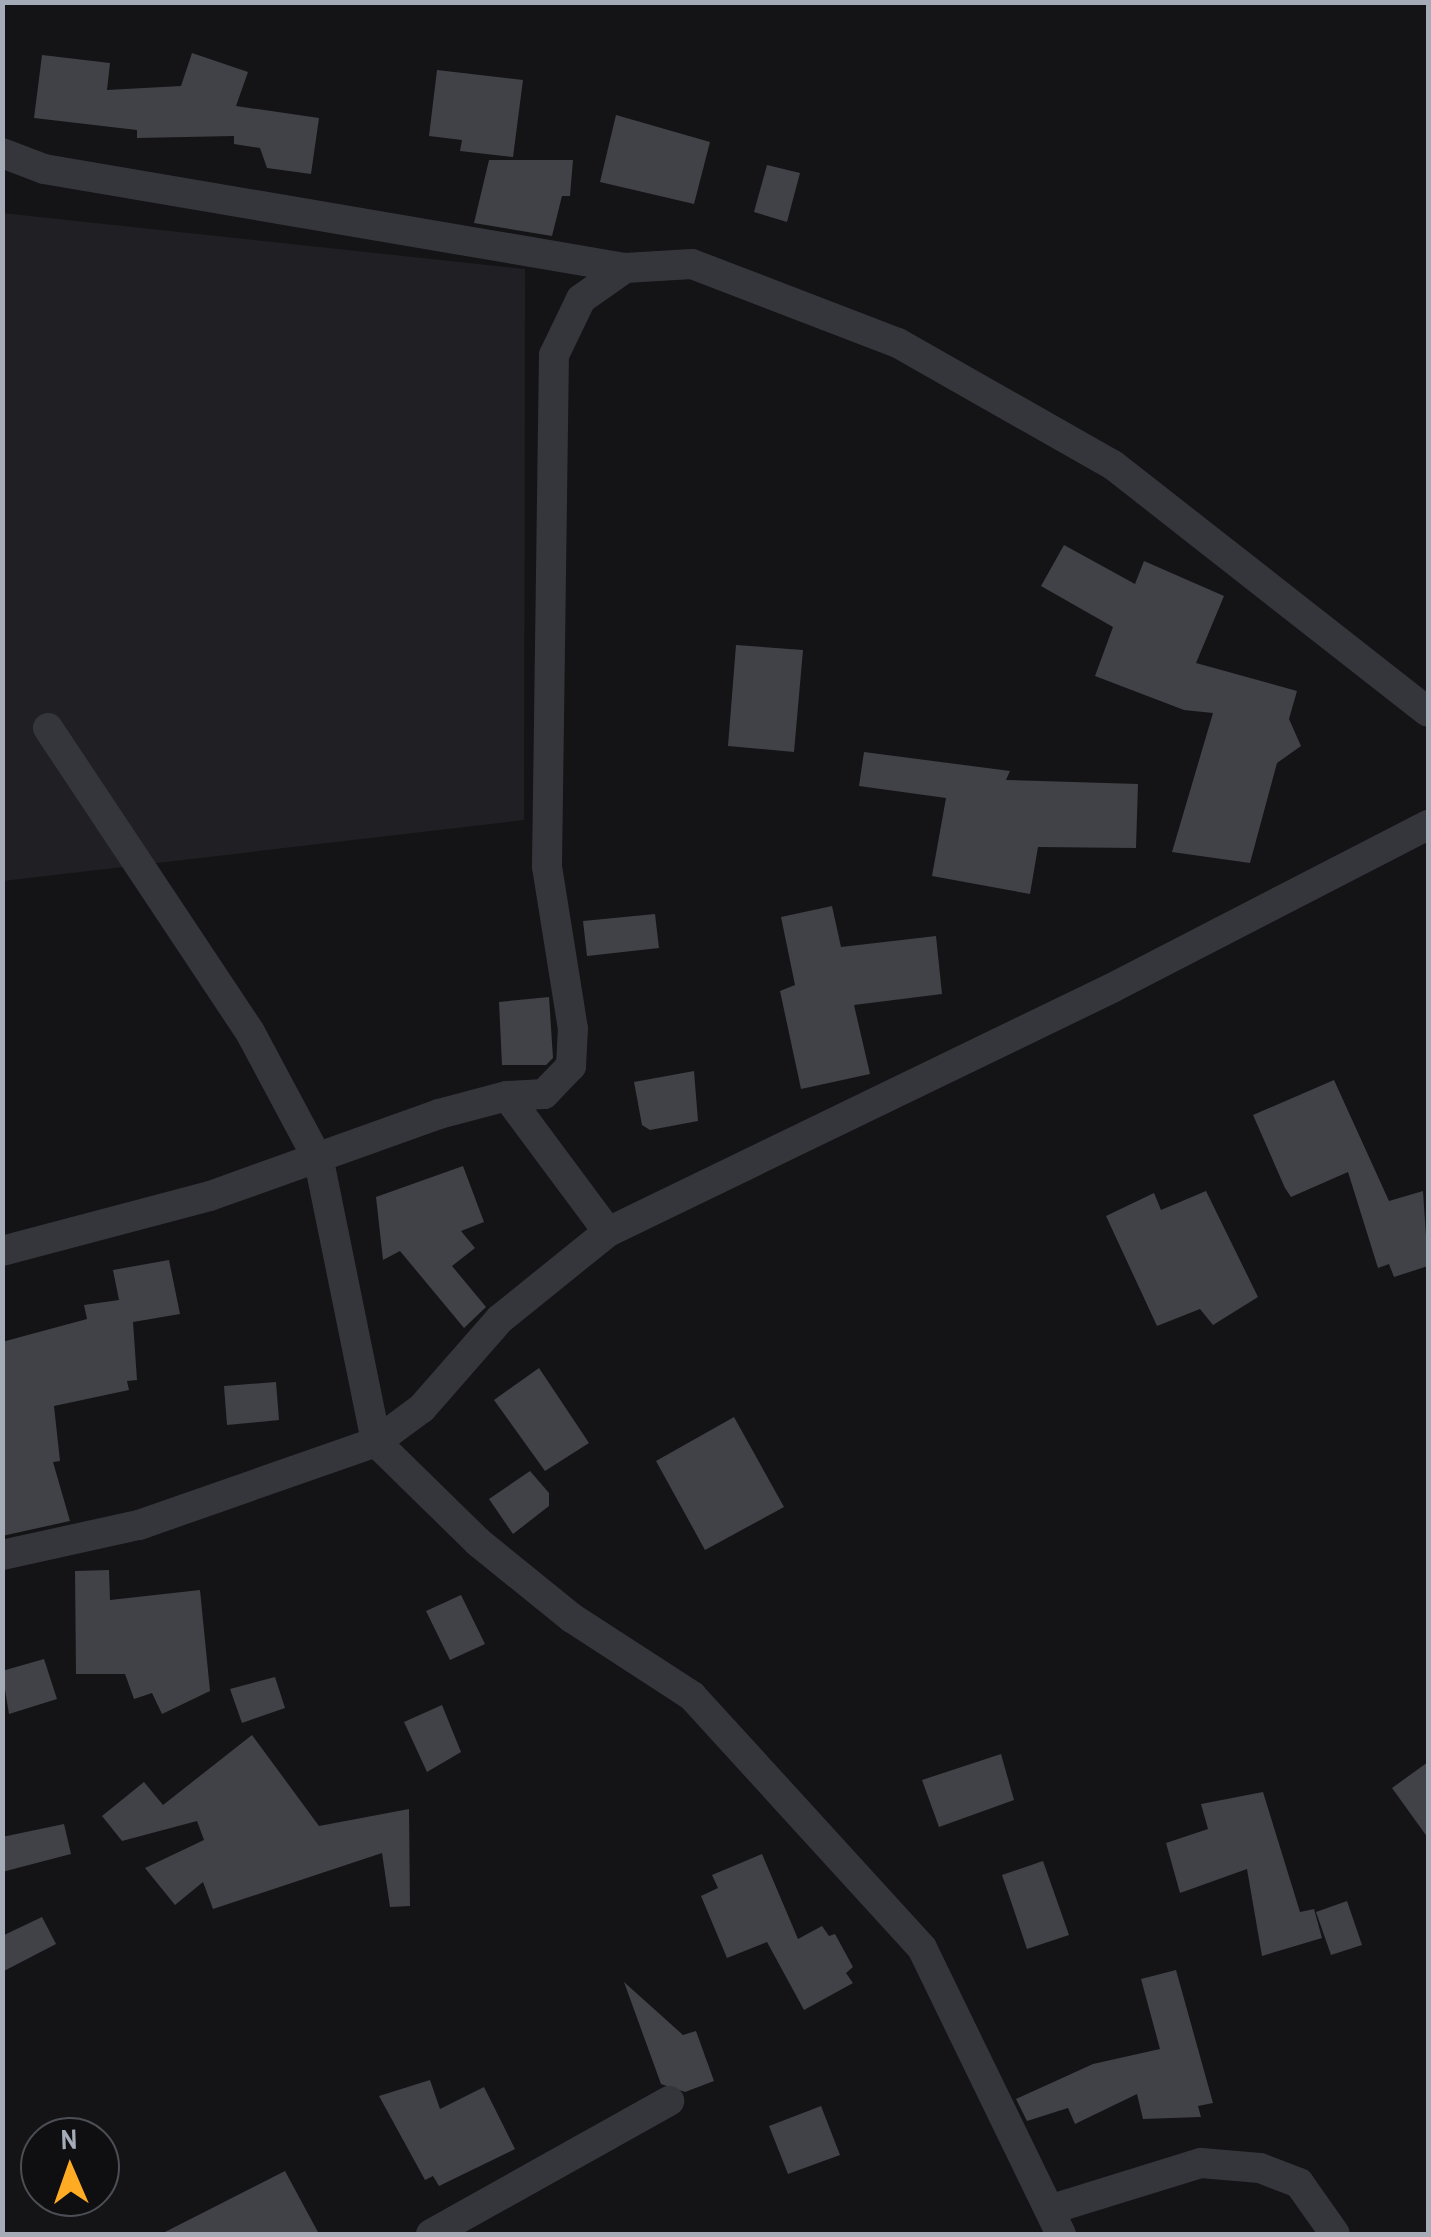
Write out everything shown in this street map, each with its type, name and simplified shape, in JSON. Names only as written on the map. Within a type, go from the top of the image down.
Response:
[{"type":"street","points":[[2,153],[44,169],[625,268],[692,264],[898,343],[1113,465],[1428,712]]},
{"type":"street","points":[[2,1251],[320,1160],[507,1096],[544,1094],[571,1066],[573,1030],[547,866],[554,355],[581,298],[625,268]]},
{"type":"street","points":[[48,728],[250,1032],[320,1160],[376,1442],[478,1542],[572,1618],[692,1696],[922,1948],[1056,2222],[1201,2163],[1260,2168],[1298,2183],[1335,2234]]},
{"type":"street","points":[[2,1555],[139,1525],[376,1442],[422,1408],[500,1318],[608,1232],[1112,988],[1428,825]]},
{"type":"street","points":[[507,1096],[608,1232]]},
{"type":"street","points":[[432,2234],[669,2101]]},
{"type":"shaded area","points":[[2,213],[525,269],[524,820],[3,881]]},
{"type":"building","points":[[192,53],[248,72],[236,106],[319,118],[311,174],[267,168],[260,148],[234,144],[234,136],[137,138],[137,130],[34,118],[42,55],[110,63],[107,90],[181,86]]},
{"type":"building","points":[[437,70],[523,80],[513,157],[460,151],[462,140],[429,136]]},
{"type":"building","points":[[616,115],[710,142],[694,204],[600,182]]},
{"type":"building","points":[[489,160],[573,160],[570,196],[562,196],[552,236],[474,223]]},
{"type":"building","points":[[767,165],[800,173],[787,222],[754,212]]},
{"type":"building","points":[[1064,545],[1135,584],[1144,561],[1224,596],[1196,663],[1297,691],[1289,719],[1301,746],[1277,763],[1250,863],[1172,852],[1213,713],[1184,710],[1095,676],[1113,627],[1041,586]]},
{"type":"building","points":[[736,645],[803,650],[794,752],[728,746]]},
{"type":"building","points":[[864,752],[1010,771],[1006,780],[1138,784],[1136,848],[1038,847],[1030,894],[932,876],[946,798],[859,786]]},
{"type":"building","points":[[832,906],[841,947],[936,936],[942,994],[854,1005],[870,1074],[801,1089],[780,991],[795,985],[781,917]]},
{"type":"building","points":[[655,914],[659,948],[587,956],[583,921]]},
{"type":"building","points":[[549,997],[553,1058],[546,1065],[502,1065],[499,1002]]},
{"type":"building","points":[[694,1071],[698,1121],[650,1130],[642,1125],[634,1082]]},
{"type":"building","points":[[1334,1080],[1389,1201],[1423,1191],[1428,1266],[1394,1277],[1389,1264],[1378,1268],[1348,1172],[1291,1197],[1285,1188],[1253,1115]]},
{"type":"building","points":[[463,1166],[484,1222],[461,1231],[475,1248],[452,1266],[486,1307],[464,1328],[400,1251],[383,1260],[376,1197]]},
{"type":"building","points":[[1206,1191],[1258,1297],[1213,1325],[1200,1309],[1157,1326],[1106,1216],[1154,1193],[1161,1210]]},
{"type":"building","points":[[169,1260],[180,1314],[133,1322],[137,1380],[127,1381],[129,1390],[54,1406],[60,1461],[53,1462],[70,1521],[2,1536],[2,1342],[87,1319],[84,1305],[119,1300],[113,1270]]},
{"type":"building","points":[[539,1368],[589,1443],[545,1471],[494,1400]]},
{"type":"building","points":[[276,1382],[279,1420],[227,1425],[224,1386]]},
{"type":"building","points":[[734,1417],[784,1507],[705,1550],[656,1461]]},
{"type":"building","points":[[530,1471],[549,1493],[549,1506],[513,1534],[489,1499]]},
{"type":"building","points":[[109,1570],[110,1600],[200,1590],[210,1691],[162,1714],[152,1693],[134,1699],[125,1674],[76,1674],[75,1571]]},
{"type":"building","points":[[461,1595],[485,1644],[450,1660],[426,1611]]},
{"type":"building","points":[[44,1659],[57,1699],[9,1714],[2,1671]]},
{"type":"building","points":[[275,1677],[285,1708],[242,1723],[230,1689]]},
{"type":"building","points":[[442,1705],[461,1752],[427,1772],[404,1722]]},
{"type":"building","points":[[252,1735],[319,1826],[409,1809],[410,1906],[390,1907],[382,1853],[213,1909],[203,1882],[175,1905],[145,1868],[204,1840],[197,1821],[122,1841],[102,1816],[144,1782],[163,1805]]},
{"type":"building","points":[[1001,1754],[1014,1800],[939,1827],[922,1780]]},
{"type":"building","points":[[1428,1762],[1428,1838],[1392,1788]]},
{"type":"building","points":[[1263,1792],[1300,1912],[1314,1909],[1322,1938],[1262,1956],[1247,1869],[1180,1893],[1166,1843],[1208,1829],[1201,1804]]},
{"type":"building","points":[[64,1824],[71,1854],[2,1872],[2,1837]]},
{"type":"building","points":[[762,1854],[798,1939],[822,1926],[829,1936],[835,1934],[853,1967],[846,1973],[853,1983],[804,2010],[767,1942],[727,1958],[701,1896],[718,1888],[712,1875]]},
{"type":"building","points":[[1043,1861],[1069,1935],[1027,1949],[1002,1875]]},
{"type":"building","points":[[1347,1901],[1362,1945],[1331,1955],[1316,1912]]},
{"type":"building","points":[[42,1917],[56,1944],[2,1972],[2,1936]]},
{"type":"building","points":[[1176,1970],[1213,2103],[1198,2106],[1201,2117],[1143,2119],[1137,2094],[1075,2124],[1068,2108],[1027,2121],[1016,2099],[1093,2064],[1160,2049],[1141,1979]]},
{"type":"building","points":[[624,1982],[683,2035],[696,2031],[714,2081],[685,2092],[661,2084]]},
{"type":"building","points":[[430,2080],[440,2109],[484,2087],[515,2149],[439,2186],[433,2176],[425,2180],[379,2096]]},
{"type":"building","points":[[821,2106],[840,2155],[788,2174],[769,2126]]},
{"type":"building","points":[[285,2171],[319,2234],[161,2234]]}]
